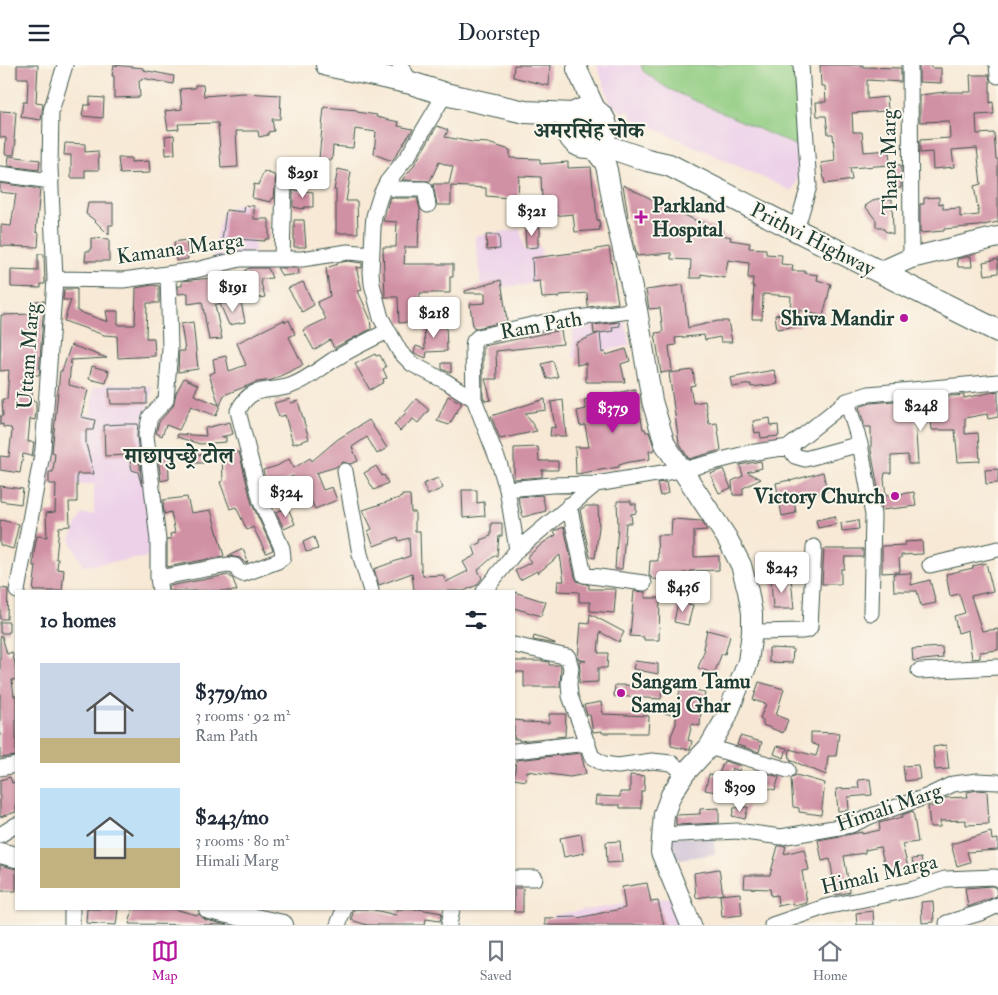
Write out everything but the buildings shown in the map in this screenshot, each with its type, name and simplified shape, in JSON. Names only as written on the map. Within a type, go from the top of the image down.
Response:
[{"type":"highway","points":[[327,65],[405,74],[445,94],[588,126]]},
{"type":"highway","name":"Prithvi Highway","points":[[588,126],[654,153],[668,165],[998,331]]},
{"type":"main road","points":[[577,67],[588,126],[606,163],[615,215],[637,310],[652,401],[665,444],[680,470],[698,493],[727,538],[741,565],[752,613],[752,632],[748,662],[726,718],[709,747],[685,773],[671,795],[664,814],[661,852],[691,925]]},
{"type":"main road","points":[[880,272],[911,258],[998,237]]},
{"type":"main road","points":[[0,853],[15,857]]},
{"type":"main road","points":[[214,910],[283,925]]},
{"type":"street","name":"Uttam Marg","points":[[17,590],[43,449],[55,279],[51,181],[51,111],[65,65]]},
{"type":"street","points":[[796,230],[809,186],[801,65]]},
{"type":"street","name":"Thapa Marg","points":[[910,65],[911,258]]},
{"type":"street","points":[[996,65],[998,76]]},
{"type":"street","points":[[445,94],[408,156],[381,194],[374,216],[372,284],[381,318],[400,352],[412,364],[474,399],[507,489],[517,550]]},
{"type":"street","points":[[0,174],[51,181]]},
{"type":"street","points":[[282,259],[284,181]]},
{"type":"street","points":[[387,183],[395,189],[425,189],[428,205]]},
{"type":"street","name":"Kamana Marga","points":[[55,279],[123,280],[196,270],[240,259],[302,259],[348,253],[372,254]]},
{"type":"street","points":[[168,274],[170,349],[166,400],[150,417],[146,435],[158,540],[159,585],[228,565],[234,566],[238,572],[243,574],[278,561],[283,557],[282,548],[261,502],[238,411],[244,400],[262,389],[290,386],[312,376],[331,361],[388,331]]},
{"type":"street","name":"Ram Path","points":[[474,399],[473,347],[474,341],[478,337],[541,323],[637,310]]},
{"type":"street","points":[[507,489],[596,484],[680,470],[749,453],[789,447],[847,401],[869,394],[998,382]]},
{"type":"street","points":[[847,401],[860,444],[873,515],[871,613]]},
{"type":"street","points":[[789,447],[795,456],[805,459],[860,444]]},
{"type":"street","points":[[345,471],[360,554],[371,590]]},
{"type":"street","points":[[485,590],[517,550],[596,484]]},
{"type":"street","points":[[569,505],[584,575],[644,583]]},
{"type":"street","points":[[752,632],[808,630],[810,627],[814,547]]},
{"type":"street","points":[[930,565],[998,549]]},
{"type":"street","points":[[515,645],[568,657],[571,667],[570,696],[592,757],[604,764],[618,765],[652,761],[671,763],[685,773]]},
{"type":"street","points":[[919,671],[998,667]]},
{"type":"street","points":[[515,751],[588,743]]},
{"type":"street","points":[[709,747],[788,770]]},
{"type":"street","points":[[0,768],[15,765]]},
{"type":"street","name":"Himali Marg","points":[[662,835],[737,831],[781,837],[851,825],[928,796],[953,784],[978,781],[998,782]]},
{"type":"street","points":[[0,835],[15,826]]},
{"type":"street","name":"Himali Marga","points":[[772,925],[825,907],[914,889],[944,879],[995,877],[998,879]]},
{"type":"street","points":[[515,879],[536,878]]},
{"type":"street","points":[[945,924],[984,912],[998,905]]},
{"type":"street","points":[[72,910],[72,925]]},
{"type":"street","points":[[338,925],[344,910]]},
{"type":"street","points":[[449,925],[452,910]]},
{"type":"shaded area","points":[[597,65],[641,65],[643,71],[667,88],[799,147],[797,182],[792,191],[632,118],[629,110],[623,112],[611,105]]},
{"type":"shaded area","points":[[238,204],[255,205],[255,252],[217,260],[211,252],[223,212]]},
{"type":"shaded area","points":[[520,229],[525,251],[540,246],[542,274],[533,284],[502,287],[501,280],[481,286],[475,236]]},
{"type":"shaded area","points":[[623,315],[630,345],[573,358],[573,324]]},
{"type":"shaded area","points":[[111,383],[154,387],[144,423],[154,544],[151,557],[83,566],[70,540],[82,514],[94,514],[94,484],[44,485],[48,432],[71,434],[71,412],[91,414],[93,388]]},
{"type":"shaded area","points":[[669,837],[714,837],[715,854],[672,860]]},
{"type":"shaded area","points":[[671,897],[683,925],[554,925],[553,915]]},
{"type":"green space","points":[[641,65],[795,65],[799,147],[667,88],[643,71]]},
{"type":"green space","points":[[587,116],[595,119],[598,127],[595,135],[587,138],[579,135],[576,127],[579,119]]},
{"type":"place","name":"Parkland Hospital","points":[[641,217]]},
{"type":"place","name":"Shiva Mandir","points":[[904,318]]},
{"type":"place","name":"Victory Church","points":[[895,496]]},
{"type":"place","name":"Sangam Tamu Samaj Ghar","points":[[621,693]]},
{"type":"district","name":"अमरसिंह चोक","points":[[589,130]]},
{"type":"district","name":"माछापुच्छ्रे टोल","points":[[179,455]]}]
